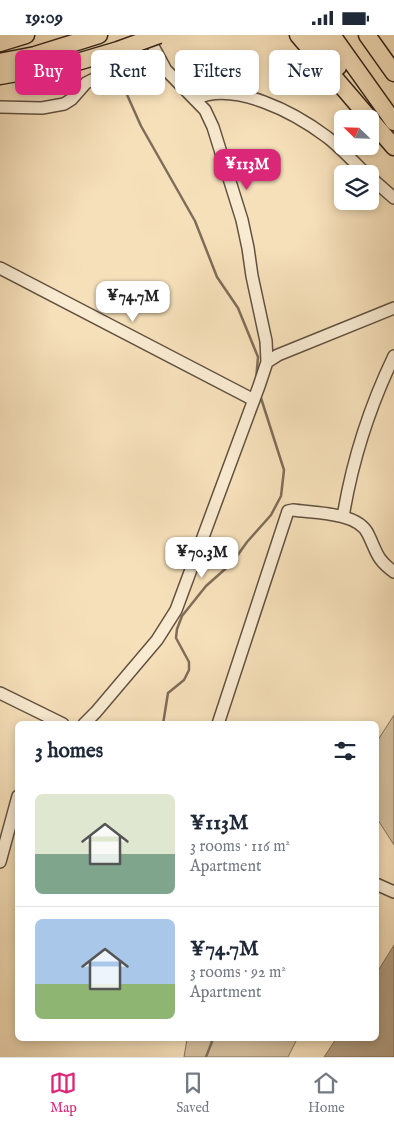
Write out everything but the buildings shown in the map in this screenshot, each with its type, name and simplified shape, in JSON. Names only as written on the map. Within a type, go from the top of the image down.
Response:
[{"type":"highway","points":[[0,43],[26,35]]},
{"type":"highway","points":[[0,62],[64,47],[99,35]]},
{"type":"highway","points":[[0,76],[74,63],[159,35]]},
{"type":"highway","points":[[298,35],[394,146]]},
{"type":"highway","points":[[316,35],[394,146]]},
{"type":"highway","points":[[332,35],[394,122]]},
{"type":"highway","points":[[367,35],[394,73]]},
{"type":"street","points":[[87,721],[157,640],[176,610],[267,362],[266,341],[242,220],[213,127],[205,110],[166,70],[147,35]]},
{"type":"street","points":[[0,107],[42,108],[64,104],[72,99],[86,83],[96,77],[166,70]]},
{"type":"street","points":[[195,99],[212,93],[230,93],[270,104],[312,126],[327,137],[357,165]]},
{"type":"street","points":[[379,185],[394,198]]},
{"type":"street","points":[[0,268],[256,394]]},
{"type":"street","points":[[267,362],[278,355],[394,308]]},
{"type":"street","points":[[342,517],[371,409],[394,356]]},
{"type":"street","points":[[219,721],[288,511],[350,518],[365,527],[377,556],[394,572]]},
{"type":"street","points":[[0,693],[57,721]]},
{"type":"street","points":[[0,863],[15,807]]},
{"type":"street","points":[[379,885],[394,892]]},
{"type":"shaded area","points":[[394,715],[394,845],[379,822],[379,738]]},
{"type":"shaded area","points":[[394,945],[394,1057],[324,1057],[335,1041],[379,1041],[379,969]]},
{"type":"shaded area","points":[[187,1041],[296,1041],[288,1057],[184,1057]]},
{"type":"waterway","points":[[127,95],[141,126],[195,221],[217,277],[238,308],[258,357],[256,380]]},
{"type":"waterway","points":[[163,721],[168,693],[184,680],[189,670],[189,662],[176,638],[182,616],[206,586],[232,563],[247,542],[271,515],[281,496],[284,470],[260,395]]},
{"type":"waterway","points":[[206,1057],[212,1041]]}]
